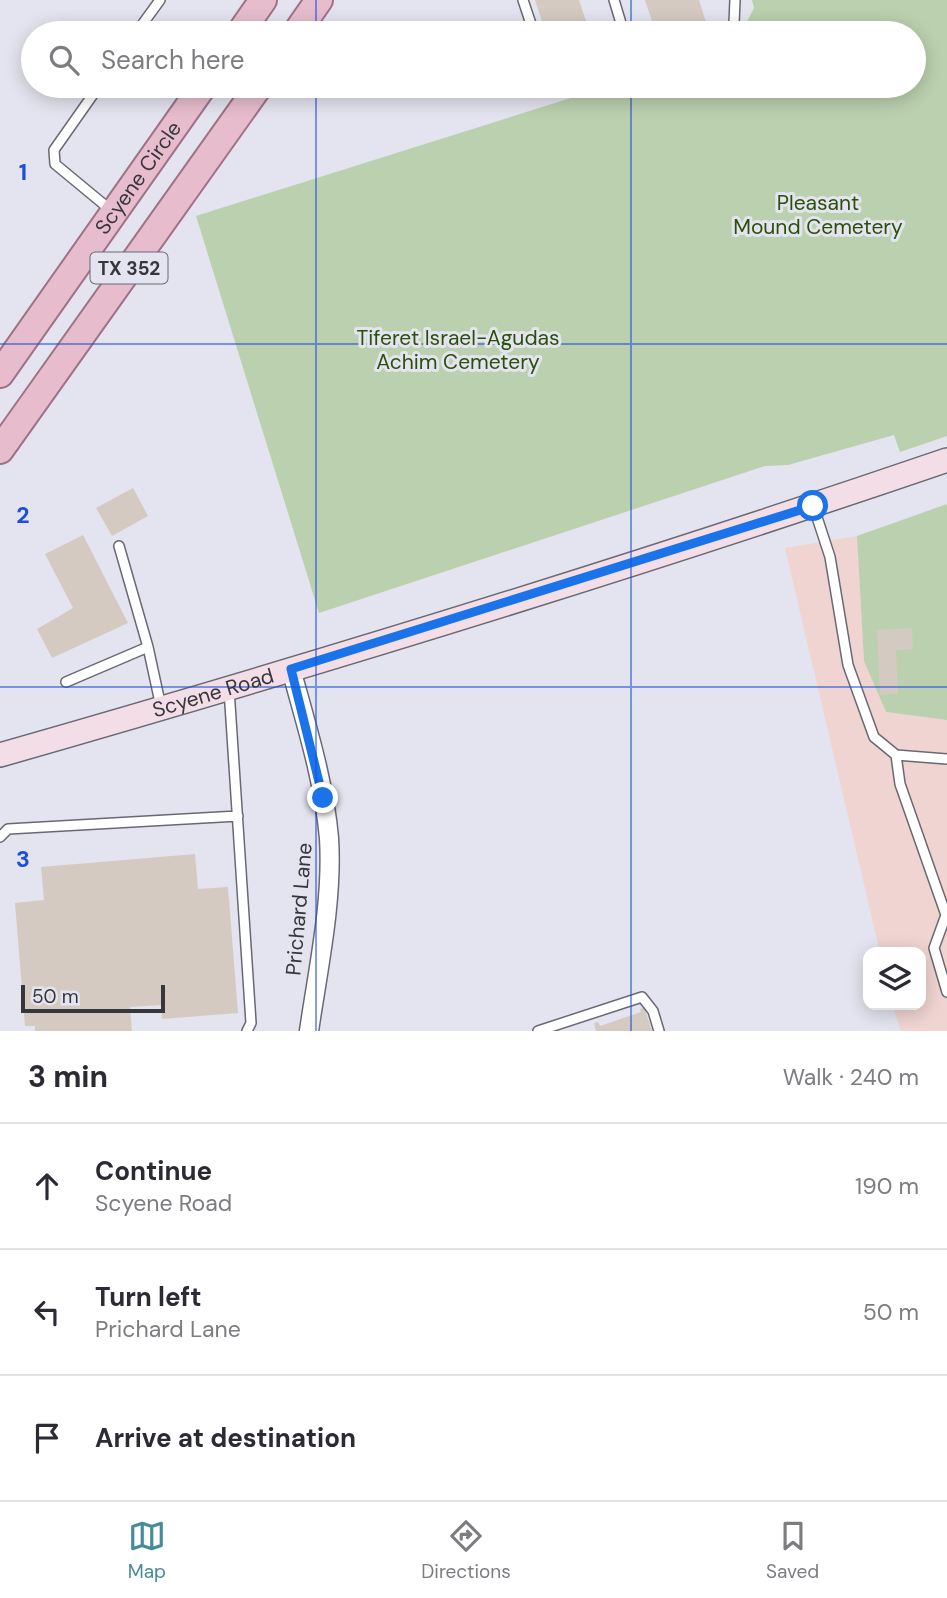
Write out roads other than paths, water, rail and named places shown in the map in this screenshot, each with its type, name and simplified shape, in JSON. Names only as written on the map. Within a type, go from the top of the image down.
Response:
[{"type":"main road","points":[[248,21],[263,0]]},
{"type":"main road","points":[[304,21],[319,0]]},
{"type":"main road","name":"Scyene Circle","points":[[0,374],[195,98]]},
{"type":"main road","name":"Scyene Circle","points":[[0,450],[250,98]]},
{"type":"street","name":"Scyene Road","points":[[0,755],[291,669],[813,506],[947,460]]},
{"type":"street","name":"Prichard Lane","points":[[291,669],[323,798],[329,839],[326,899],[309,1031]]},
{"type":"lane","points":[[145,21],[160,0]]},
{"type":"lane","points":[[523,0],[530,21]]},
{"type":"lane","points":[[614,0],[620,21]]},
{"type":"lane","points":[[734,21],[735,0]]},
{"type":"lane","points":[[91,98],[54,150],[55,164],[114,213]]},
{"type":"lane","points":[[813,506],[830,557],[848,664],[874,737],[896,754],[947,759]]},
{"type":"lane","points":[[119,546],[148,647],[161,709]]},
{"type":"lane","points":[[66,682],[148,647]]},
{"type":"lane","points":[[229,687],[251,1023],[247,1031]]},
{"type":"lane","points":[[896,754],[900,784],[946,915],[934,948],[947,992]]},
{"type":"lane","points":[[0,837],[8,829],[238,816]]},
{"type":"lane","points":[[538,1031],[642,997],[653,1012],[659,1031]]},
{"type":"park label","name":"Pleasant Mound Cemetery","points":[[818,215]]},
{"type":"park label","name":"Tiferet Israel-Agudas Achim Cemetery","points":[[458,350]]}]
